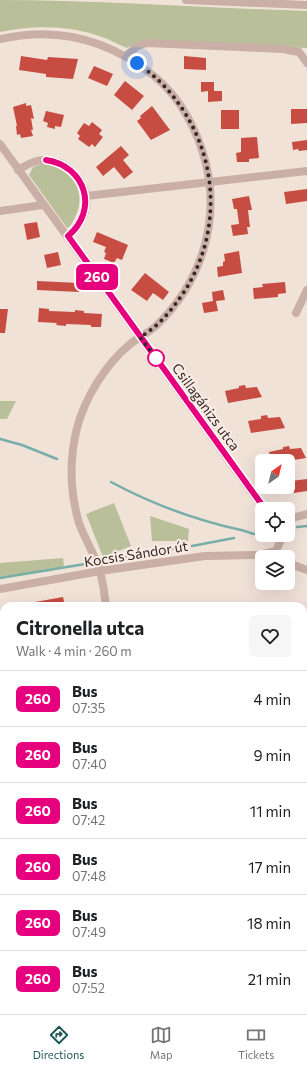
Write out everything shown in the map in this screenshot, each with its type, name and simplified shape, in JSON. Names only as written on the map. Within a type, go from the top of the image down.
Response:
[{"type":"street","points":[[186,0],[307,4]]},
{"type":"street","points":[[0,39],[33,34],[62,35],[90,40],[126,56],[158,79],[182,108],[200,142],[210,182],[211,205],[208,229],[203,251],[196,270],[172,309],[150,332],[140,337],[120,354],[99,381],[85,406],[80,419],[74,444],[71,471],[76,509],[80,524],[100,571],[105,602]]},
{"type":"street","points":[[126,56],[137,46],[147,44],[283,49],[299,52],[307,63]]},
{"type":"street","name":"Csillagánizs utca","points":[[0,144],[260,502]]},
{"type":"street","points":[[18,170],[36,161],[46,160],[62,164],[78,178],[86,196],[86,204],[81,221],[75,230],[68,236]]},
{"type":"street","points":[[86,196],[307,171]]},
{"type":"street","points":[[0,211],[43,205]]},
{"type":"street","points":[[296,313],[307,290]]},
{"type":"street","points":[[295,517],[307,514]]},
{"type":"street","name":"Kocsis Sándor út","points":[[0,589],[100,571],[205,556],[255,555]]},
{"type":"street","points":[[295,566],[307,570]]},
{"type":"green space","points":[[0,0],[77,1],[307,11],[307,48],[136,43],[127,48],[90,33],[64,28],[39,27],[0,32]]},
{"type":"green space","points":[[44,163],[65,172],[77,187],[79,205],[76,215],[70,226],[67,228],[29,175],[33,167]]},
{"type":"green space","points":[[0,401],[16,401],[7,419],[0,419]]},
{"type":"green space","points":[[114,503],[131,546],[103,557],[86,514]]},
{"type":"green space","points":[[150,516],[189,529],[188,541],[152,541]]},
{"type":"green space","points":[[63,558],[64,566],[51,571],[0,577],[0,563]]},
{"type":"building","points":[[21,56],[47,60],[48,57],[78,59],[73,79],[46,77],[46,74],[19,70]]},
{"type":"building","points":[[184,56],[206,58],[206,70],[184,69]]},
{"type":"building","points":[[94,66],[113,74],[107,86],[88,78]]},
{"type":"building","points":[[125,81],[144,96],[132,110],[114,95]]},
{"type":"building","points":[[201,82],[214,82],[214,91],[222,91],[222,101],[208,102],[208,91],[201,92]]},
{"type":"building","points":[[26,103],[26,106],[31,105],[34,119],[31,118],[33,130],[31,130],[33,136],[21,138],[20,134],[17,135],[17,126],[13,107]]},
{"type":"building","points":[[152,106],[170,130],[151,140],[137,121],[141,118],[140,116]]},
{"type":"building","points":[[291,109],[307,109],[307,123],[291,124]]},
{"type":"building","points":[[221,110],[239,110],[239,129],[221,129]]},
{"type":"building","points":[[46,111],[64,115],[61,127],[55,126],[55,129],[47,127],[48,123],[43,121]]},
{"type":"building","points":[[92,122],[102,130],[99,134],[103,137],[95,147],[92,144],[89,147],[78,139],[80,136],[77,133],[84,123],[89,126]]},
{"type":"building","points":[[257,137],[259,158],[249,159],[249,162],[237,162],[236,153],[241,152],[241,138]]},
{"type":"building","points":[[307,140],[307,150],[293,150],[292,142]]},
{"type":"building","points":[[121,146],[129,155],[123,160],[133,172],[124,179],[114,167],[103,176],[96,167]]},
{"type":"building","points":[[307,189],[307,201],[286,204],[284,192]]},
{"type":"building","points":[[249,196],[252,210],[248,210],[250,227],[247,227],[248,234],[233,236],[231,225],[239,224],[237,209],[234,209],[232,199]]},
{"type":"building","points":[[37,222],[40,237],[27,240],[24,224]]},
{"type":"building","points":[[97,232],[128,245],[122,260],[117,258],[114,263],[104,259],[106,247],[93,242]]},
{"type":"building","points":[[239,251],[242,273],[218,277],[217,267],[223,266],[223,262],[225,261],[224,254]]},
{"type":"building","points":[[58,252],[61,265],[47,268],[44,255]]},
{"type":"building","points":[[145,273],[169,292],[163,300],[153,293],[147,301],[131,290]]},
{"type":"building","points":[[37,281],[79,283],[79,292],[37,290]]},
{"type":"building","points":[[285,282],[286,293],[278,294],[278,297],[254,299],[253,288],[263,287],[262,284]]},
{"type":"building","points":[[223,290],[225,300],[216,301],[218,311],[204,313],[202,303],[213,301],[212,292]]},
{"type":"building","points":[[39,308],[49,309],[49,311],[75,312],[75,310],[84,311],[84,313],[102,314],[101,327],[66,324],[66,326],[56,325],[57,323],[38,322]]},
{"type":"building","points":[[0,309],[8,309],[5,333],[0,333]]},
{"type":"building","points":[[245,385],[246,388],[257,387],[262,397],[228,403],[225,391]]},
{"type":"building","points":[[267,415],[268,418],[280,417],[285,428],[251,433],[248,421],[261,419],[261,416]]},
{"type":"building","points":[[289,446],[290,449],[301,448],[306,458],[295,460],[295,454],[269,454],[269,452],[283,449],[283,447]]},
{"type":"building","points":[[307,479],[307,491],[295,493],[295,480]]},
{"type":"building","points":[[63,597],[64,602],[35,602]]},
{"type":"waterway","points":[[0,439],[22,445],[57,459]]},
{"type":"waterway","points":[[111,482],[158,504],[190,516],[255,534]]},
{"type":"waterway","points":[[297,527],[307,526]]},
{"type":"waterway","points":[[192,546],[234,538]]},
{"type":"waterway","points":[[110,560],[176,548]]},
{"type":"waterway","points":[[0,578],[85,564]]},
{"type":"bus line","name":"260","points":[[46,160],[62,164],[69,169],[78,178],[86,196],[86,204],[81,221],[75,230],[68,236],[259,502]]},
{"type":"route","points":[[137,63],[158,79],[182,108],[189,119],[200,142],[211,192],[208,229],[203,251],[196,270],[172,309],[150,332],[140,337],[159,362],[156,358]]}]
